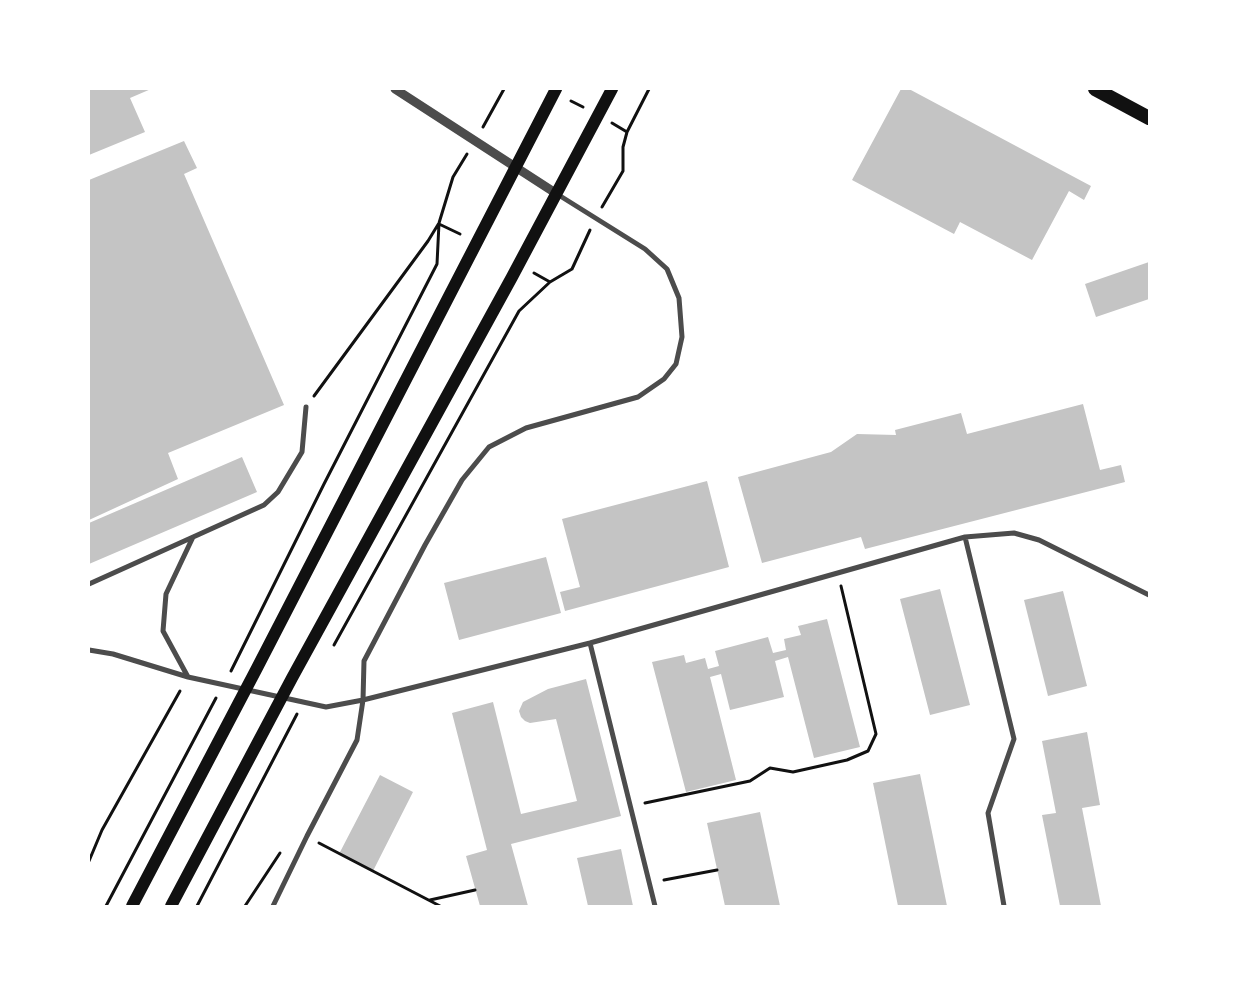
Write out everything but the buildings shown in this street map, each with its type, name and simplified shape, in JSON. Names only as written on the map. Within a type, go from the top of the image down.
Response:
[{"type":"highway","points":[[1095,89],[1149,118]]},
{"type":"main road","points":[[132,906],[556,89]]},
{"type":"main road","points":[[172,906],[292,678],[519,264],[612,89]]},
{"type":"street","points":[[273,906],[306,836],[357,740],[363,700],[364,661],[425,545],[462,480],[489,447],[526,428],[638,397],[664,379],[676,364],[682,337],[679,298],[667,269],[645,249],[515,168],[394,89]]},
{"type":"street","points":[[89,584],[264,505],[278,492],[302,452],[306,407]]},
{"type":"street","points":[[89,650],[113,654],[188,677],[326,707],[363,700],[590,643],[966,537],[1014,533],[1039,540],[1149,595]]},
{"type":"street","points":[[188,677],[163,631],[166,594],[193,537]]},
{"type":"street","points":[[966,537],[1014,739],[988,814],[1004,906]]},
{"type":"street","points":[[590,643],[654,906]]},
{"type":"path","points":[[333,647],[519,310],[550,282],[572,269],[596,218],[623,171],[623,147],[627,132],[649,89]]},
{"type":"path","points":[[235,663],[437,264],[439,223],[419,256],[306,407]]},
{"type":"path","points":[[519,264],[550,282]]},
{"type":"path","points":[[630,806],[750,781],[770,768],[793,772],[847,760],[868,751],[876,734],[838,573]]},
{"type":"path","points":[[89,861],[102,830],[188,677]]},
{"type":"path","points":[[106,906],[210,710]]},
{"type":"path","points":[[197,906],[288,732]]},
{"type":"path","points":[[306,836],[440,906]]},
{"type":"path","points":[[245,906],[280,853]]},
{"type":"path","points":[[649,883],[717,870]]},
{"type":"path","points":[[429,901],[475,890]]}]
